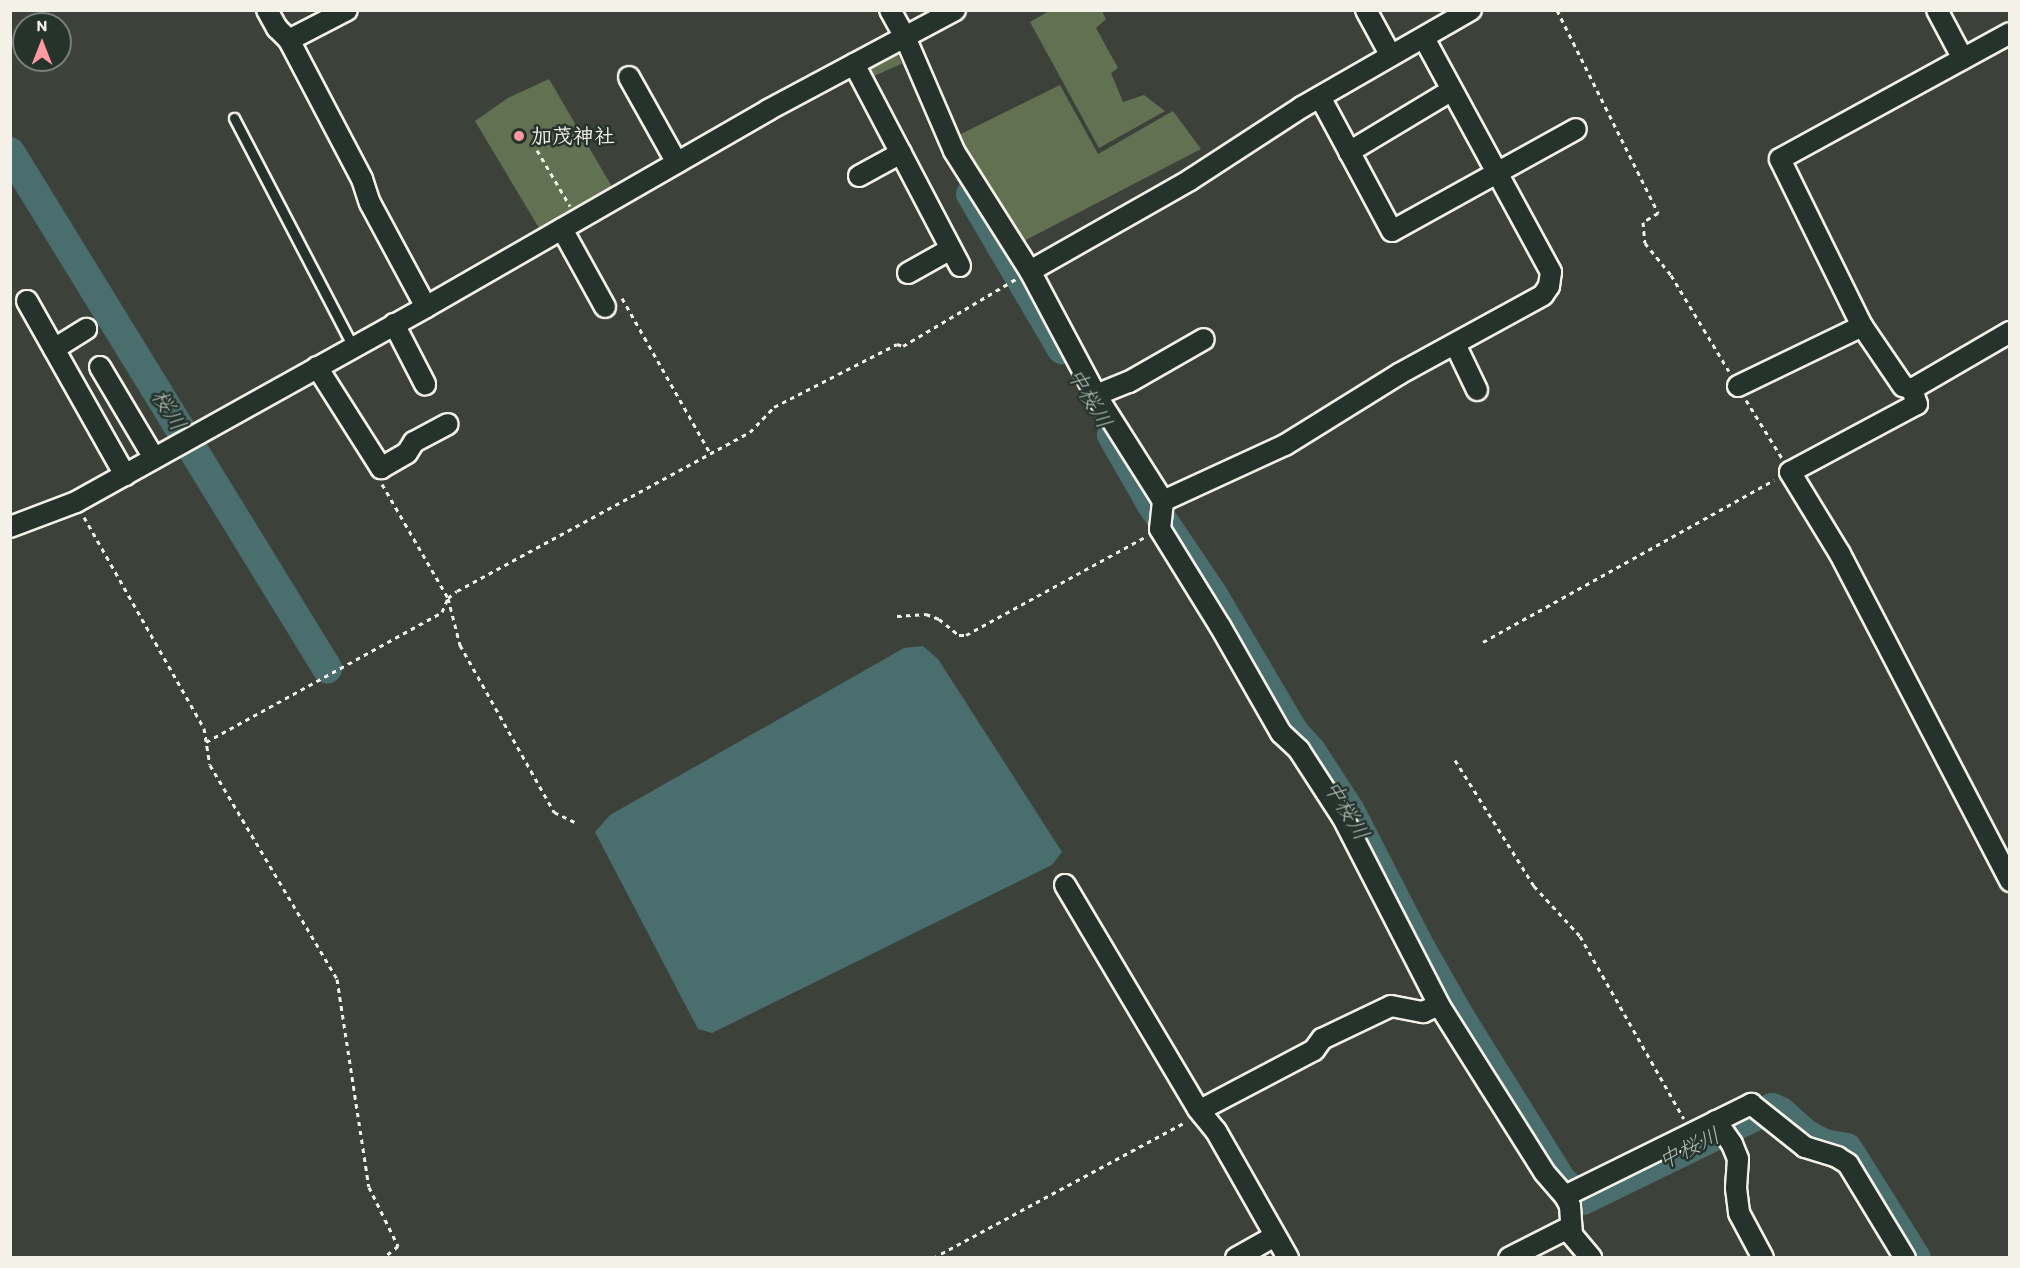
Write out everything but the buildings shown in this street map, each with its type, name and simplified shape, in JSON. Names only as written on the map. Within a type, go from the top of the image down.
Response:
[{"type":"street","points":[[267,10],[277,28],[290,40],[362,179],[370,203],[426,307]]},
{"type":"street","points":[[290,40],[347,10]]},
{"type":"street","points":[[890,10],[954,151],[1023,275],[1096,395],[1220,626],[1281,734],[1299,750],[1343,818],[1439,1005],[1544,1172],[1571,1193]]},
{"type":"street","points":[[10,528],[76,502],[188,441],[677,163],[956,10]]},
{"type":"street","points":[[1366,10],[1391,56]]},
{"type":"street","points":[[1023,275],[1190,180],[1320,97],[1471,10]]},
{"type":"street","points":[[1936,10],[1963,59]]},
{"type":"street","points":[[2010,33],[1780,159],[1862,326],[1903,386],[1912,389],[2010,332]]},
{"type":"street","points":[[1161,515],[1285,445],[1398,374],[1543,295],[1549,285],[1551,272],[1424,38]]},
{"type":"street","points":[[854,64],[956,257],[908,273]]},
{"type":"street","points":[[629,77],[677,163]]},
{"type":"street","points":[[1349,152],[1452,90]]},
{"type":"street","points":[[1320,97],[1392,231],[1576,129]]},
{"type":"street","points":[[859,176],[901,153]]},
{"type":"street","points":[[570,224],[605,307]]},
{"type":"street","points":[[27,301],[125,475]]},
{"type":"street","points":[[394,324],[425,384]]},
{"type":"street","points":[[1738,386],[1862,326]]},
{"type":"street","points":[[54,349],[86,329]]},
{"type":"street","points":[[1096,395],[1129,382],[1204,339]]},
{"type":"street","points":[[1455,344],[1477,390]]},
{"type":"street","points":[[100,367],[154,458]]},
{"type":"street","points":[[317,367],[381,468],[408,453],[414,442],[448,424]]},
{"type":"street","points":[[1912,389],[1917,404],[1790,472],[1840,554],[2010,881]]},
{"type":"street","points":[[1065,885],[1202,1114],[1216,1131],[1288,1257]]},
{"type":"street","points":[[1202,1114],[1206,1107],[1314,1050],[1322,1039],[1391,1006],[1423,1012],[1439,1005]]},
{"type":"street","points":[[1571,1193],[1692,1133],[1720,1126],[1751,1104],[1805,1147],[1837,1157],[1848,1164],[1905,1257]]},
{"type":"street","points":[[1720,1126],[1738,1159],[1736,1188],[1739,1213],[1763,1257]]},
{"type":"street","points":[[1571,1193],[1570,1227],[1572,1235],[1592,1257]]},
{"type":"street","points":[[1509,1257],[1570,1227]]},
{"type":"street","points":[[1236,1257],[1275,1236]]},
{"type":"lane","points":[[234,118],[353,347]]},
{"type":"path","points":[[1483,642],[1790,472],[1671,275],[1645,243],[1643,222],[1658,213],[1557,10]]},
{"type":"path","points":[[537,150],[570,224]]},
{"type":"path","points":[[206,742],[442,612],[448,598],[750,432],[774,407],[897,344],[903,346],[1023,275]]},
{"type":"path","points":[[620,294],[710,453]]},
{"type":"path","points":[[381,468],[379,479],[448,598],[460,645],[554,812],[576,824]]},
{"type":"path","points":[[76,502],[204,728],[210,765],[337,979],[369,1187],[398,1246],[383,1257]]},
{"type":"path","points":[[897,616],[926,614],[939,619],[959,635],[966,635],[1161,515]]},
{"type":"path","points":[[1455,760],[1534,886],[1580,936],[1692,1133]]},
{"type":"path","points":[[933,1257],[1202,1114]]},
{"type":"green space","points":[[1051,10],[1102,11],[1106,19],[1096,28],[1118,68],[1111,73],[1123,102],[1144,95],[1165,111],[1099,148],[1030,22]]},
{"type":"green space","points":[[895,48],[902,64],[866,79],[859,64]]},
{"type":"green space","points":[[549,79],[615,192],[542,233],[475,121],[508,98]]},
{"type":"green space","points":[[1060,85],[1098,154],[1173,111],[1201,149],[1020,243],[959,135]]},
{"type":"water","points":[[923,646],[938,659],[1062,852],[1052,865],[712,1033],[698,1029],[595,832],[610,815],[904,648]]},
{"type":"waterway","name":"桜川","points":[[10,152],[327,668]]},
{"type":"waterway","name":"中桜川","points":[[971,194],[1062,349]]},
{"type":"waterway","name":"中桜川","points":[[1112,435],[1151,503],[1213,595],[1293,731],[1311,751],[1350,811],[1421,949],[1461,1019],[1562,1181],[1583,1200],[1772,1108],[1781,1112],[1804,1133],[1824,1144],[1847,1148],[1916,1258]]},
{"type":"place","name":"加茂神社","points":[[519,136]]}]
